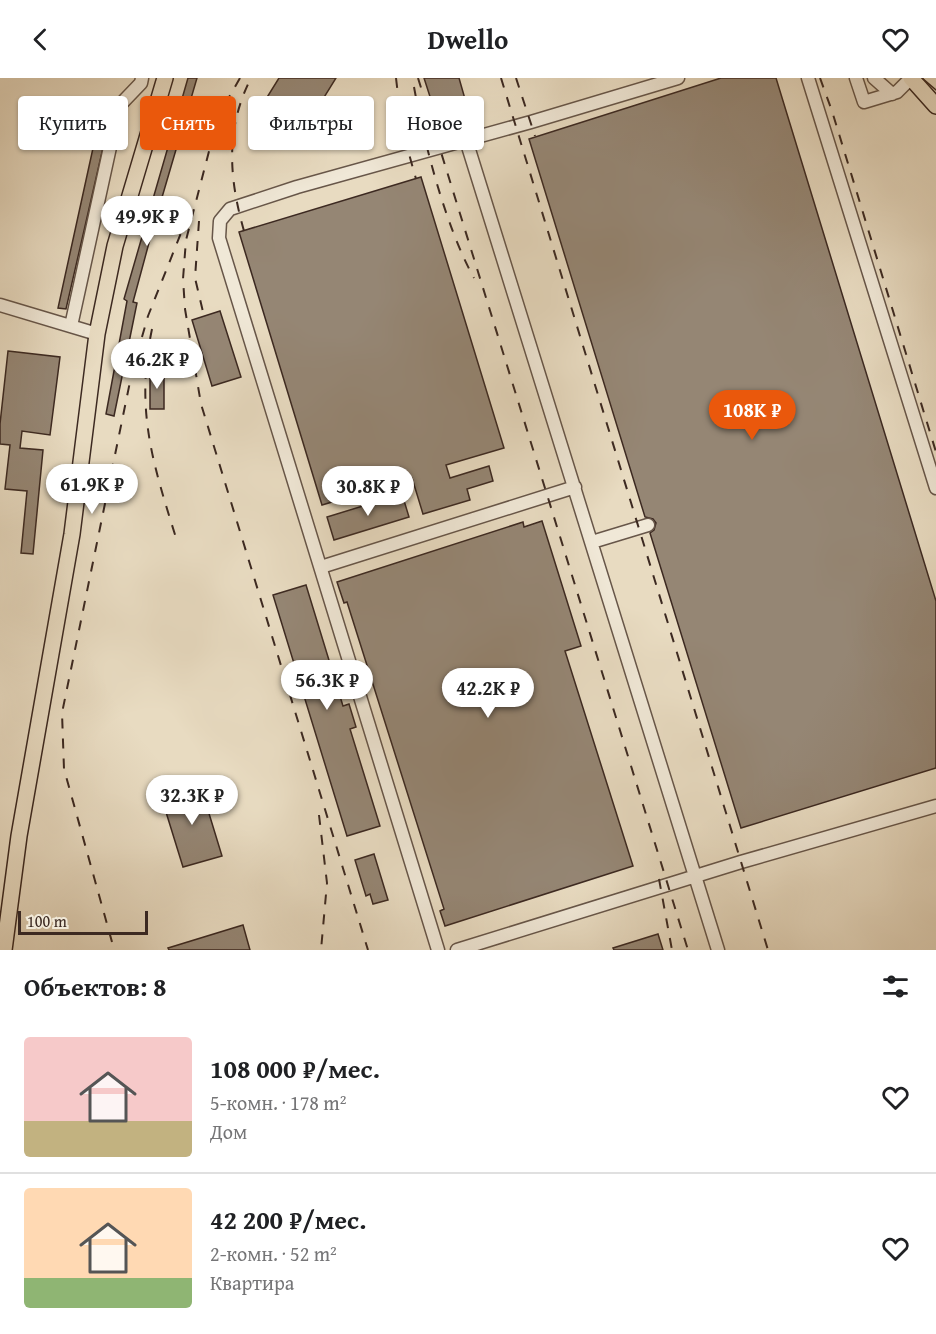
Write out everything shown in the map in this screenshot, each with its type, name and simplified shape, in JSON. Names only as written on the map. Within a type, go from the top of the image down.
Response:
[{"type":"main road","points":[[4,950],[19,836],[74,524],[97,333],[115,246],[165,78]]},
{"type":"main road","points":[[911,78],[936,106]]},
{"type":"lane","points":[[71,326],[119,106],[141,83],[142,78]]},
{"type":"lane","points":[[484,135],[678,78]]},
{"type":"lane","points":[[808,78],[936,488]]},
{"type":"lane","points":[[856,78],[864,102],[892,94],[911,78]]},
{"type":"lane","points":[[874,78],[892,94]]},
{"type":"lane","points":[[430,150],[230,208],[220,221],[219,238],[438,950]]},
{"type":"lane","points":[[469,150],[718,950]]},
{"type":"lane","points":[[0,305],[97,333]]},
{"type":"lane","points":[[321,567],[575,487]]},
{"type":"lane","points":[[592,543],[648,525]]},
{"type":"lane","points":[[457,950],[696,876],[936,806]]},
{"type":"building","points":[[188,78],[197,78],[192,96],[183,96]]},
{"type":"building","points":[[279,78],[336,78],[325,96],[268,96]]},
{"type":"building","points":[[424,78],[459,78],[464,96],[430,96]]},
{"type":"building","points":[[721,78],[776,78],[936,601],[936,768],[741,828],[650,533],[654,530],[656,523],[653,519],[645,517],[529,139]]},
{"type":"building","points":[[93,150],[103,150],[66,309],[58,308]]},
{"type":"building","points":[[167,150],[176,150],[158,211],[169,213],[164,231],[153,228],[133,302],[137,303],[114,416],[106,414],[127,301],[124,299]]},
{"type":"building","points":[[421,177],[504,448],[446,465],[450,478],[489,466],[493,481],[467,489],[470,500],[423,514],[412,478],[322,505],[239,232]]},
{"type":"building","points":[[220,311],[241,377],[212,386],[192,320]]},
{"type":"building","points":[[8,351],[60,357],[50,435],[22,431],[20,448],[43,450],[33,554],[21,553],[27,491],[5,489],[10,445],[0,444],[0,424]]},
{"type":"building","points":[[150,370],[164,370],[164,409],[150,409]]},
{"type":"building","points":[[402,494],[409,517],[334,540],[327,517]]},
{"type":"building","points":[[542,521],[581,646],[565,651],[633,866],[445,926],[440,911],[444,909],[347,602],[344,603],[337,582],[523,522],[524,527]]},
{"type":"building","points":[[306,585],[343,706],[349,704],[356,727],[350,729],[380,826],[347,836],[273,595]]},
{"type":"building","points":[[200,784],[222,856],[183,867],[161,796]]},
{"type":"building","points":[[374,854],[388,900],[373,904],[370,894],[366,896],[355,860]]},
{"type":"building","points":[[243,925],[250,950],[169,950],[168,948]]},
{"type":"building","points":[[658,934],[663,950],[614,950],[613,948]]},
{"type":"tram line","points":[[922,78],[936,90]]},
{"type":"railway","points":[[240,78],[224,106],[214,132],[186,240],[183,279],[185,309],[201,404],[368,950]]},
{"type":"railway","points":[[244,231],[235,192],[232,154],[237,116],[251,78]]},
{"type":"railway","points":[[396,78],[402,129],[416,179]]},
{"type":"railway","points":[[418,78],[688,950]]},
{"type":"railway","points":[[501,78],[768,950]]},
{"type":"railway","points":[[516,78],[535,136]]},
{"type":"railway","points":[[820,78],[936,452]]},
{"type":"railway","points":[[414,87],[437,185],[454,235],[474,278]]},
{"type":"railway","points":[[199,221],[195,278],[204,316]]},
{"type":"railway","points":[[112,942],[64,769],[62,713],[132,372],[148,316],[183,228]]},
{"type":"railway","points":[[152,329],[147,358],[146,412],[154,462],[177,541]]},
{"type":"railway","points":[[319,815],[327,883],[321,950]]},
{"type":"railway","points":[[659,879],[672,950]]}]
